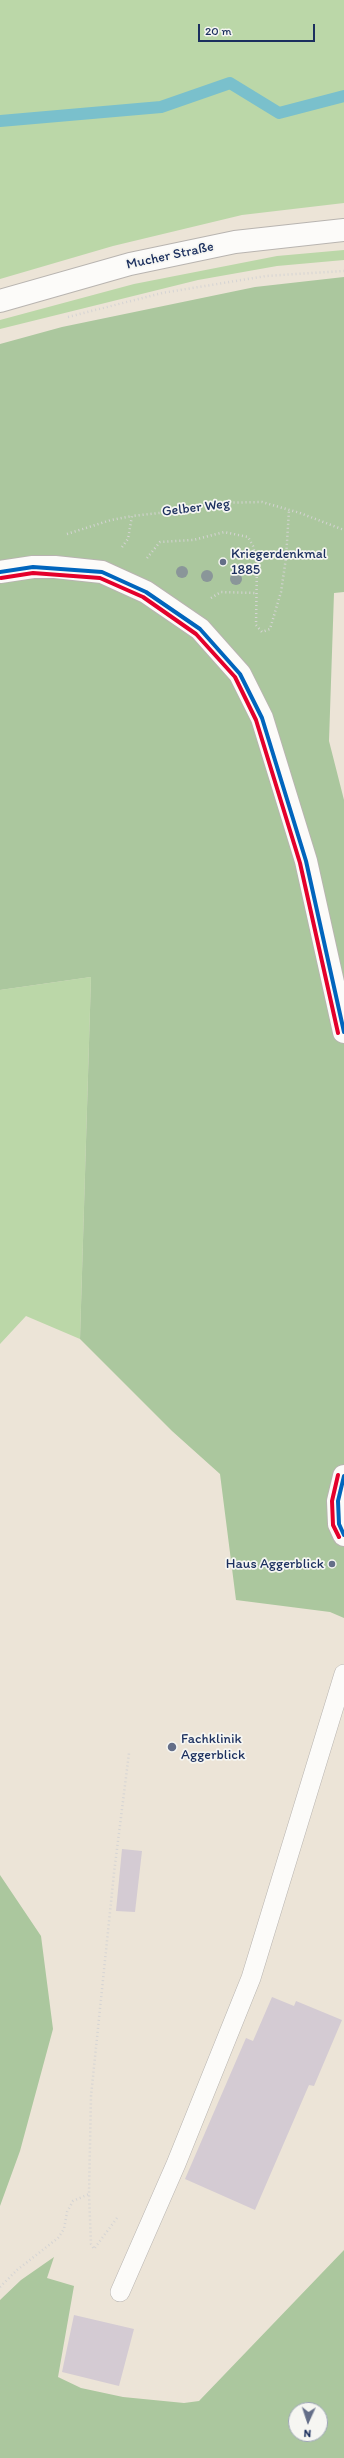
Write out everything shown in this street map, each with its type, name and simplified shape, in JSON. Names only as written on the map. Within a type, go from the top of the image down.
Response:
[{"type":"street","name":"Mucher Straße","points":[[0,301],[130,264],[235,242],[344,230]]},
{"type":"street","points":[[0,572],[33,567],[55,567],[102,572],[146,592],[200,629],[240,674],[262,718],[306,861],[344,1032]]},
{"type":"street","points":[[344,1476],[338,1501],[339,1524],[344,1535]]},
{"type":"lane","points":[[120,2292],[176,2164],[251,1978],[344,1674]]},
{"type":"path","points":[[64,318],[162,293],[266,276],[344,271]]},
{"type":"path","name":"Gelber Weg","points":[[65,535],[111,520],[132,516],[177,511],[215,503],[262,502],[344,530]]},
{"type":"path","points":[[145,560],[160,542],[193,540],[224,532],[248,537],[253,546],[257,563],[256,625],[262,632],[270,629],[280,598],[284,575],[289,510]]},
{"type":"path","points":[[102,572],[128,538],[132,516]]},
{"type":"path","points":[[121,2213],[94,2250],[91,2244],[90,2194],[91,2096],[96,2029],[130,1753]]},
{"type":"path","points":[[0,2287],[17,2270],[58,2238],[64,2229],[67,2212],[74,2201],[90,2194]]},
{"type":"green space","points":[[0,0],[344,0],[344,203],[242,215],[113,246],[0,279]]},
{"type":"green space","points":[[344,250],[344,260],[277,266],[198,280],[0,329],[0,320],[134,284],[277,256]]},
{"type":"green space","points":[[344,277],[344,592],[334,593],[329,741],[344,800],[344,1618],[330,1612],[236,1600],[220,1474],[172,1431],[80,1339],[91,977],[0,990],[0,344],[62,327],[255,287]]},
{"type":"green space","points":[[91,977],[80,1339],[26,1316],[0,1344],[0,990]]},
{"type":"green space","points":[[0,1875],[41,1936],[53,2029],[20,2151],[0,2206]]},
{"type":"green space","points":[[344,2250],[344,2458],[0,2458],[0,2300],[21,2280],[54,2257],[47,2278],[74,2286],[58,2377],[81,2388],[123,2397],[184,2403],[199,2401]]},
{"type":"building","points":[[122,1849],[142,1851],[135,1912],[116,1911]]},
{"type":"building","points":[[272,1997],[294,2006],[296,2001],[342,2020],[314,2086],[309,2085],[255,2210],[185,2179],[246,2038],[253,2041]]},
{"type":"building","points":[[74,2315],[134,2329],[119,2386],[62,2372]]},
{"type":"waterway","points":[[0,121],[161,107],[230,83],[279,113],[344,96]]},
{"type":"transit line","points":[[0,572],[33,567],[102,572],[146,592],[200,629],[240,674],[262,718],[306,861],[344,1032]]},
{"type":"transit line","points":[[1,578],[33,573],[100,578],[143,597],[196,634],[235,677],[256,720],[300,863],[338,1033]]},
{"type":"transit line","points":[[338,1475],[332,1501],[333,1525],[339,1537]]},
{"type":"transit line","points":[[344,1476],[338,1501],[339,1524],[344,1535]]},
{"type":"place","name":"Kriegerdenkmal 1885","points":[[223,562]]},
{"type":"place","name":"Haus Aggerblick","points":[[332,1564]]},
{"type":"place","name":"Fachklinik Aggerblick","points":[[172,1747]]}]
